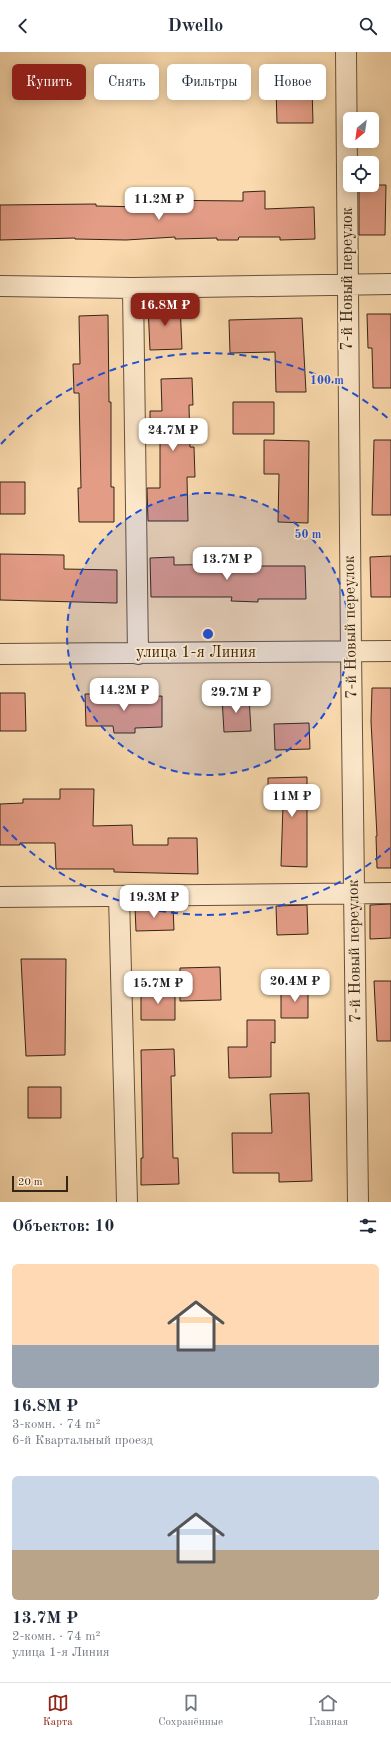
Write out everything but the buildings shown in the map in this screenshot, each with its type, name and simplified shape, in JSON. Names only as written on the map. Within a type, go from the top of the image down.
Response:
[{"type":"street","name":"7-й Новый переулок","points":[[346,52],[351,652],[358,1202]]},
{"type":"street","points":[[0,286],[133,288],[391,284]]},
{"type":"street","points":[[133,288],[138,654]]},
{"type":"street","name":"улица 1-я Линия","points":[[0,654],[391,651]]},
{"type":"street","points":[[0,897],[391,893]]},
{"type":"street","points":[[119,896],[127,1202]]}]
